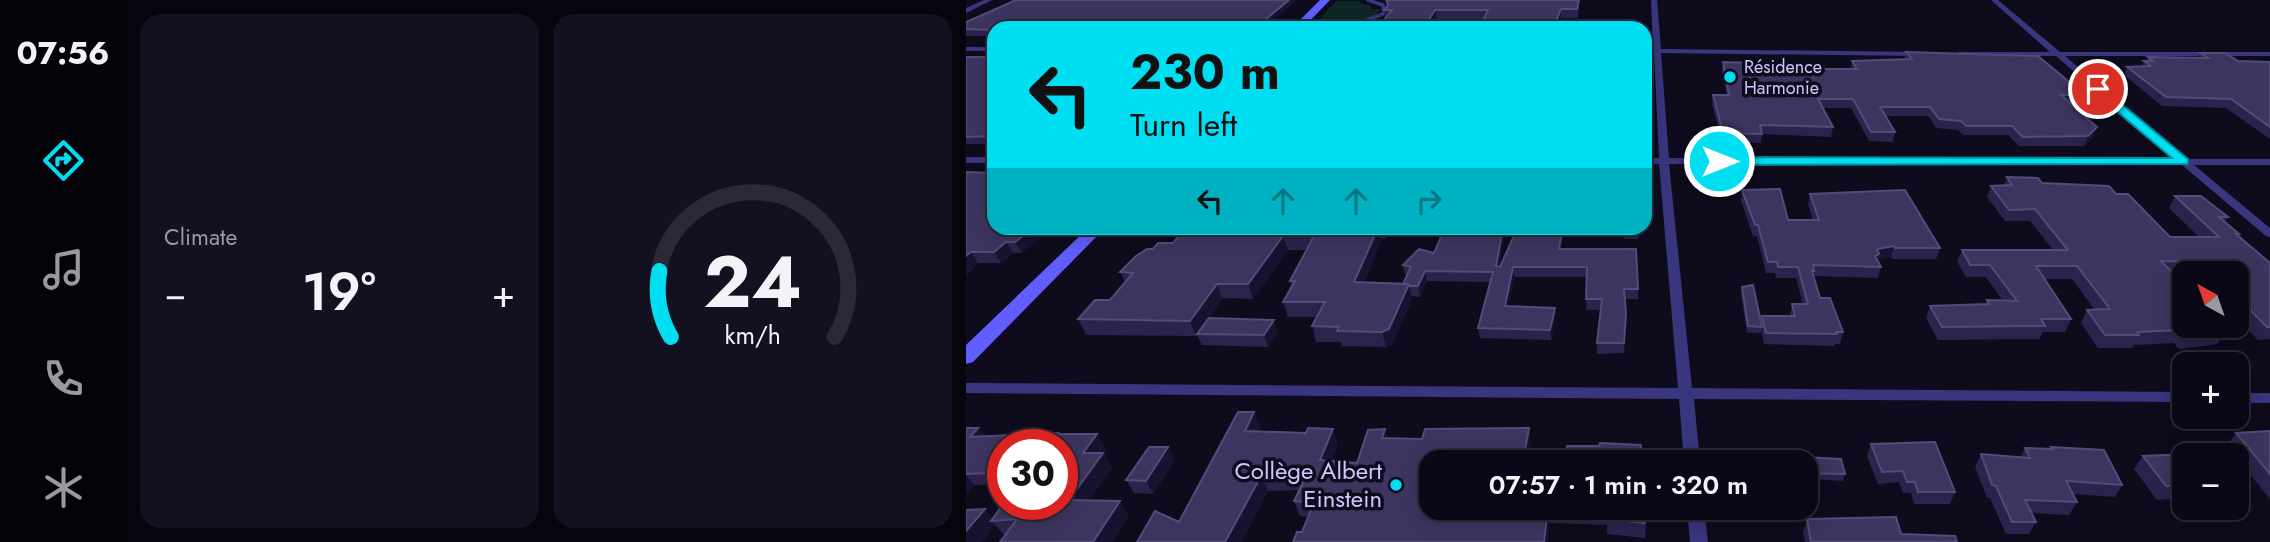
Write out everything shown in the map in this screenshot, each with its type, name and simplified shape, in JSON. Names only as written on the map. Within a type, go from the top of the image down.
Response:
[{"type":"street","points":[[966,11],[989,0]]},
{"type":"street","points":[[1304,21],[1325,0]]},
{"type":"street","points":[[1654,0],[1664,161],[1691,450]]},
{"type":"street","points":[[1994,0],[2270,234]]},
{"type":"street","points":[[966,49],[987,49]]},
{"type":"street","points":[[1652,51],[1933,54]]},
{"type":"street","points":[[1947,54],[2270,54]]},
{"type":"street","points":[[966,160],[987,160]]},
{"type":"street","points":[[1652,161],[2270,162]]},
{"type":"street","points":[[966,357],[1090,235]]},
{"type":"street","points":[[966,388],[2172,397]]},
{"type":"street","points":[[2249,398],[2270,398]]},
{"type":"street","points":[[1697,520],[1699,542]]},
{"type":"lane","points":[[1366,21],[1383,13],[1383,5],[1368,0]]},
{"type":"green space","points":[[1360,1],[1370,5],[1372,9],[1382,9],[1361,20],[1318,21],[1335,2]]},
{"type":"building","points":[[1289,0],[1264,21],[987,21],[987,30],[966,29],[966,22],[1014,1]]},
{"type":"building","points":[[1386,0],[1579,0],[1577,9],[1561,9],[1556,21],[1483,21],[1488,10],[1435,10],[1428,21],[1383,21],[1392,10],[1384,10],[1388,5]]},
{"type":"building","points":[[1906,52],[2038,56],[2085,95],[2061,95],[2097,127],[2088,136],[2023,137],[2012,126],[1966,126],[1961,121],[1939,119],[1930,107],[1880,107],[1895,132],[1871,132],[1853,99],[1818,99],[1833,127],[1760,125],[1762,134],[1723,133],[1713,95],[1729,95],[1723,62],[1823,65],[1825,69],[1857,69],[1852,61],[1912,59]]},
{"type":"building","points":[[2200,53],[2225,53],[2238,61],[2270,62],[2270,127],[2231,99],[2166,97],[2127,67],[2151,66],[2144,61],[2153,61],[2148,57],[2208,58]]},
{"type":"building","points":[[966,57],[987,57],[987,136],[966,137]]},
{"type":"building","points":[[966,172],[987,173],[987,235],[1024,235],[1015,242],[1006,242],[994,252],[971,252],[966,256]]},
{"type":"building","points":[[2007,177],[2038,178],[2042,183],[2109,186],[2116,194],[2128,194],[2170,237],[2219,237],[2175,196],[2201,196],[2228,217],[2219,217],[2270,263],[2270,327],[2249,309],[2249,261],[2161,261],[2172,272],[2172,330],[2137,332],[2139,335],[2105,335],[2087,310],[2110,309],[2077,266],[2036,266],[2071,319],[2041,319],[2045,326],[1942,327],[1930,306],[1989,304],[1987,300],[2017,301],[1990,265],[1970,265],[1962,250],[2068,250],[2035,209],[2009,210],[1991,186],[2012,185]]},
{"type":"building","points":[[1780,189],[1788,220],[1819,220],[1810,194],[1905,190],[1940,248],[1894,246],[1877,249],[1879,254],[1875,256],[1881,267],[1813,265],[1812,271],[1820,298],[1830,298],[1843,332],[1766,333],[1762,316],[1795,316],[1792,304],[1808,304],[1798,267],[1778,267],[1777,262],[1768,262],[1758,225],[1755,225],[1742,190]]},
{"type":"building","points":[[1180,235],[1375,235],[1354,282],[1409,284],[1389,329],[1382,332],[1337,331],[1339,327],[1312,326],[1325,302],[1283,302],[1295,281],[1290,281],[1314,236],[1283,236],[1248,284],[1217,284],[1190,321],[1078,319],[1095,300],[1110,300],[1133,273],[1120,272],[1136,256],[1147,249],[1153,249],[1158,243],[1173,243]]},
{"type":"building","points":[[1442,235],[1502,235],[1496,266],[1500,267],[1514,235],[1561,235],[1559,249],[1636,249],[1638,289],[1624,289],[1624,343],[1597,343],[1602,299],[1586,299],[1587,267],[1513,267],[1505,306],[1555,308],[1550,330],[1478,328],[1493,272],[1425,271],[1418,286],[1403,284],[1411,267],[1403,265],[1419,249],[1434,253]]},
{"type":"building","points":[[1753,285],[1762,327],[1748,326],[1742,287]]},
{"type":"building","points":[[1209,318],[1274,320],[1264,335],[1197,334]]},
{"type":"building","points":[[1238,412],[1254,412],[1245,431],[1306,433],[1308,428],[1333,429],[1320,460],[1357,463],[1368,430],[1385,429],[1382,438],[1422,439],[1425,429],[1529,428],[1525,450],[1419,450],[1419,520],[1547,520],[1544,542],[1293,542],[1297,532],[1302,532],[1314,503],[1294,501],[1307,475],[1261,476],[1225,542],[1137,542],[1155,511],[1179,522]]},
{"type":"building","points":[[966,428],[978,428],[970,437],[987,436],[987,473],[966,474]]},
{"type":"building","points":[[2270,431],[2270,474],[2249,449],[2249,443],[2244,443],[2236,433]]},
{"type":"building","points":[[1078,434],[1097,434],[1083,453],[1103,453],[1078,488]]},
{"type":"building","points":[[1935,442],[1955,492],[1918,492],[1915,482],[1907,482],[1903,471],[1882,472],[1871,444]]},
{"type":"building","points":[[1600,443],[1641,445],[1641,450],[1567,450],[1567,446],[1599,446]]},
{"type":"building","points":[[1149,447],[1168,447],[1146,481],[1126,480]]},
{"type":"building","points":[[2051,447],[2104,450],[2122,485],[2066,481],[2077,502],[2025,500],[2036,522],[2012,522],[1996,486],[1992,485],[1981,454],[2030,458],[2025,448],[2053,449]]},
{"type":"building","points":[[2172,455],[2172,486],[2166,486],[2143,456]]},
{"type":"building","points":[[1818,458],[1841,459],[1845,474],[1818,473]]},
{"type":"building","points":[[1078,500],[1120,501],[1093,542],[1000,542],[1016,520],[1078,520]]},
{"type":"building","points":[[985,509],[966,531],[966,510]]},
{"type":"building","points":[[1896,517],[1901,534],[1955,536],[1957,542],[1811,542],[1807,520]]},
{"type":"building","points":[[1616,520],[1645,520],[1645,523]]},
{"type":"place","name":"Résidence Harmonie","points":[[1730,77]]},
{"type":"place","name":"Collège Albert Einstein","points":[[1396,485]]},
{"type":"route","points":[[1719,161],[2184,162],[2098,89]]}]
